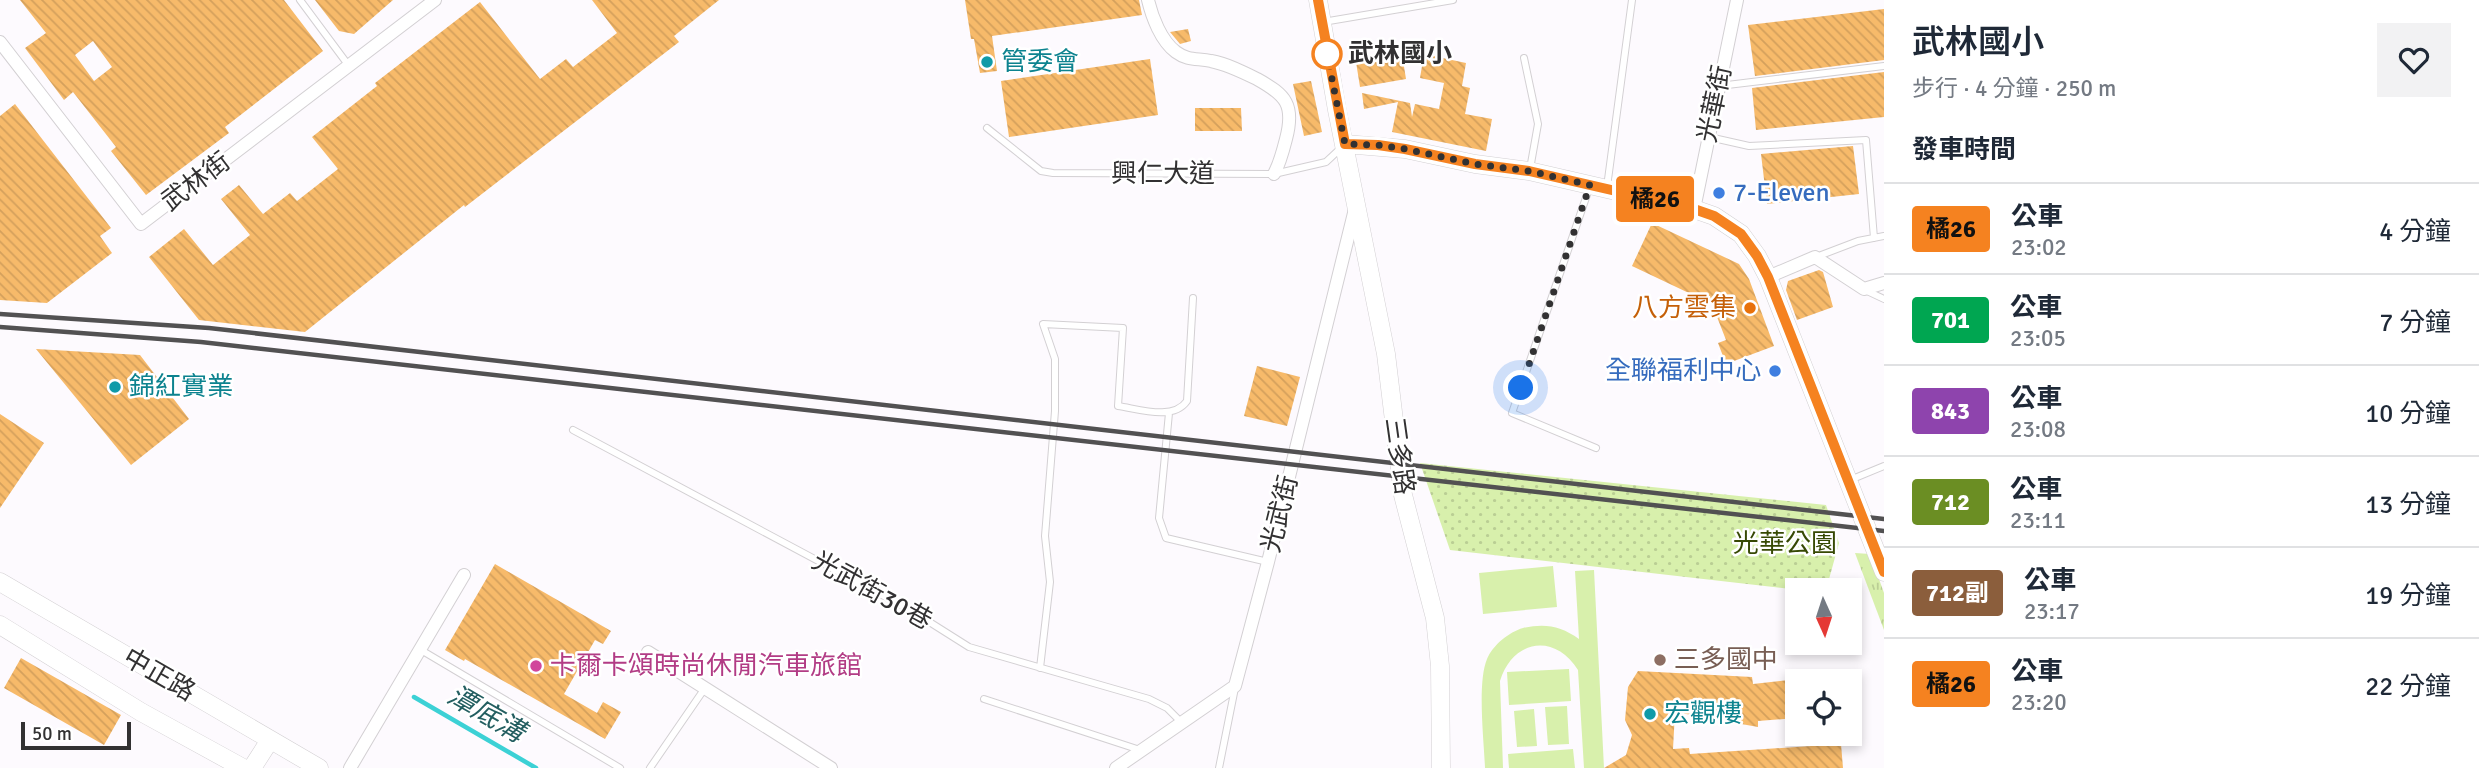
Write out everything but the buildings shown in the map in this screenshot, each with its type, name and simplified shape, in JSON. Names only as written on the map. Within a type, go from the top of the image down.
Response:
[{"type":"street","name":"武林街","points":[[0,43],[141,224],[435,0]]},
{"type":"street","points":[[1148,0],[1166,43],[1176,52],[1192,61],[1210,60],[1240,70],[1282,95],[1289,107],[1291,120],[1281,160],[1274,174]]},
{"type":"street","name":"三多路","points":[[1318,0],[1386,354],[1403,495],[1435,618],[1440,666],[1441,768]]},
{"type":"street","name":"光華街","points":[[1694,209],[1737,0]]},
{"type":"street","points":[[1345,144],[1392,147],[1475,164],[1529,171],[1653,199],[1714,216],[1741,234],[1768,277],[1884,572]]},
{"type":"street","name":"光武街","points":[[1235,686],[1357,201]]},
{"type":"street","points":[[1768,277],[1815,257],[1864,289],[1884,283]]},
{"type":"street","points":[[350,768],[464,575]]},
{"type":"street","name":"中正路","points":[[0,582],[318,768]]},
{"type":"street","name":"中正路","points":[[0,625],[141,712],[243,768]]},
{"type":"street","points":[[648,652],[831,768]]},
{"type":"street","points":[[1116,768],[1235,686]]},
{"type":"street","points":[[252,768],[270,740]]},
{"type":"lane","points":[[300,0],[349,66]]},
{"type":"lane","points":[[1322,23],[1452,0]]},
{"type":"lane","points":[[1596,448],[1512,413],[1599,187],[1632,0]]},
{"type":"lane","points":[[1524,58],[1538,124],[1529,171]]},
{"type":"lane","points":[[1718,87],[1884,66]]},
{"type":"lane","name":"興仁大道","points":[[987,128],[1041,171],[1053,173],[1274,174],[1332,159],[1345,144]]},
{"type":"lane","points":[[1707,136],[1749,146],[1866,140],[1874,238]]},
{"type":"lane","points":[[1815,257],[1884,236]]},
{"type":"lane","points":[[1864,289],[1884,299]]},
{"type":"lane","points":[[1040,668],[1049,582],[1045,536],[1055,411],[1055,359],[1043,324],[1123,328],[1118,406],[1169,412],[1181,409],[1187,401],[1193,298]]},
{"type":"lane","points":[[1169,412],[1159,518],[1166,538],[1268,562]]},
{"type":"lane","name":"光武街30巷","points":[[573,430],[912,611],[969,647],[1149,699],[1167,708],[1181,722]]},
{"type":"lane","points":[[1848,481],[1884,466]]},
{"type":"lane","points":[[421,650],[620,768]]},
{"type":"lane","points":[[1219,768],[1235,686]]},
{"type":"lane","points":[[650,768],[705,688]]},
{"type":"lane","points":[[984,699],[1140,750]]},
{"type":"green space","name":"光華公園","points":[[1420,463],[1826,505],[1839,543],[1829,578],[1785,578],[1785,588],[1450,550]]},
{"type":"green space","points":[[1855,553],[1870,554],[1884,593],[1884,630]]},
{"type":"green space","points":[[1553,566],[1557,607],[1483,614],[1479,573]]},
{"type":"green space","points":[[1594,570],[1604,768],[1584,768],[1578,670],[1569,658],[1558,650],[1535,646],[1514,656],[1500,681],[1503,768],[1485,768],[1482,682],[1487,659],[1497,644],[1523,628],[1553,627],[1579,639],[1575,571]]},
{"type":"green space","points":[[1569,669],[1571,701],[1509,705],[1507,672]]},
{"type":"green space","points":[[1567,706],[1569,744],[1548,745],[1545,707]]},
{"type":"green space","points":[[1534,709],[1537,746],[1517,747],[1514,711]]},
{"type":"green space","points":[[1573,749],[1575,768],[1509,768],[1508,754]]},
{"type":"waterway","name":"潭底溝","points":[[414,697],[536,768]]},
{"type":"railway","points":[[0,314],[209,328],[1884,519]]},
{"type":"railway","points":[[0,327],[201,342],[1884,531]]},
{"type":"bus line","name":"橘26","points":[[1318,0],[1345,144],[1405,149],[1475,164],[1529,171],[1645,197],[1714,216],[1741,234],[1768,277],[1884,572]]},
{"type":"place","name":"武林國小","points":[[1327,54]]},
{"type":"place","name":"管委會","points":[[987,62]]},
{"type":"place","name":"7-Eleven","points":[[1719,193]]},
{"type":"place","name":"八方雲集","points":[[1750,308]]},
{"type":"place","name":"全聯福利中心","points":[[1775,371]]},
{"type":"place","name":"錦紅實業","points":[[115,387]]},
{"type":"place","name":"三多國中","points":[[1660,660]]},
{"type":"place","name":"卡爾卡頌時尚休閒汽車旅館","points":[[536,666]]},
{"type":"place","name":"宏觀樓","points":[[1650,714]]},
{"type":"route","points":[[1327,54],[1345,144],[1405,149],[1590,185],[1521,388]]}]
